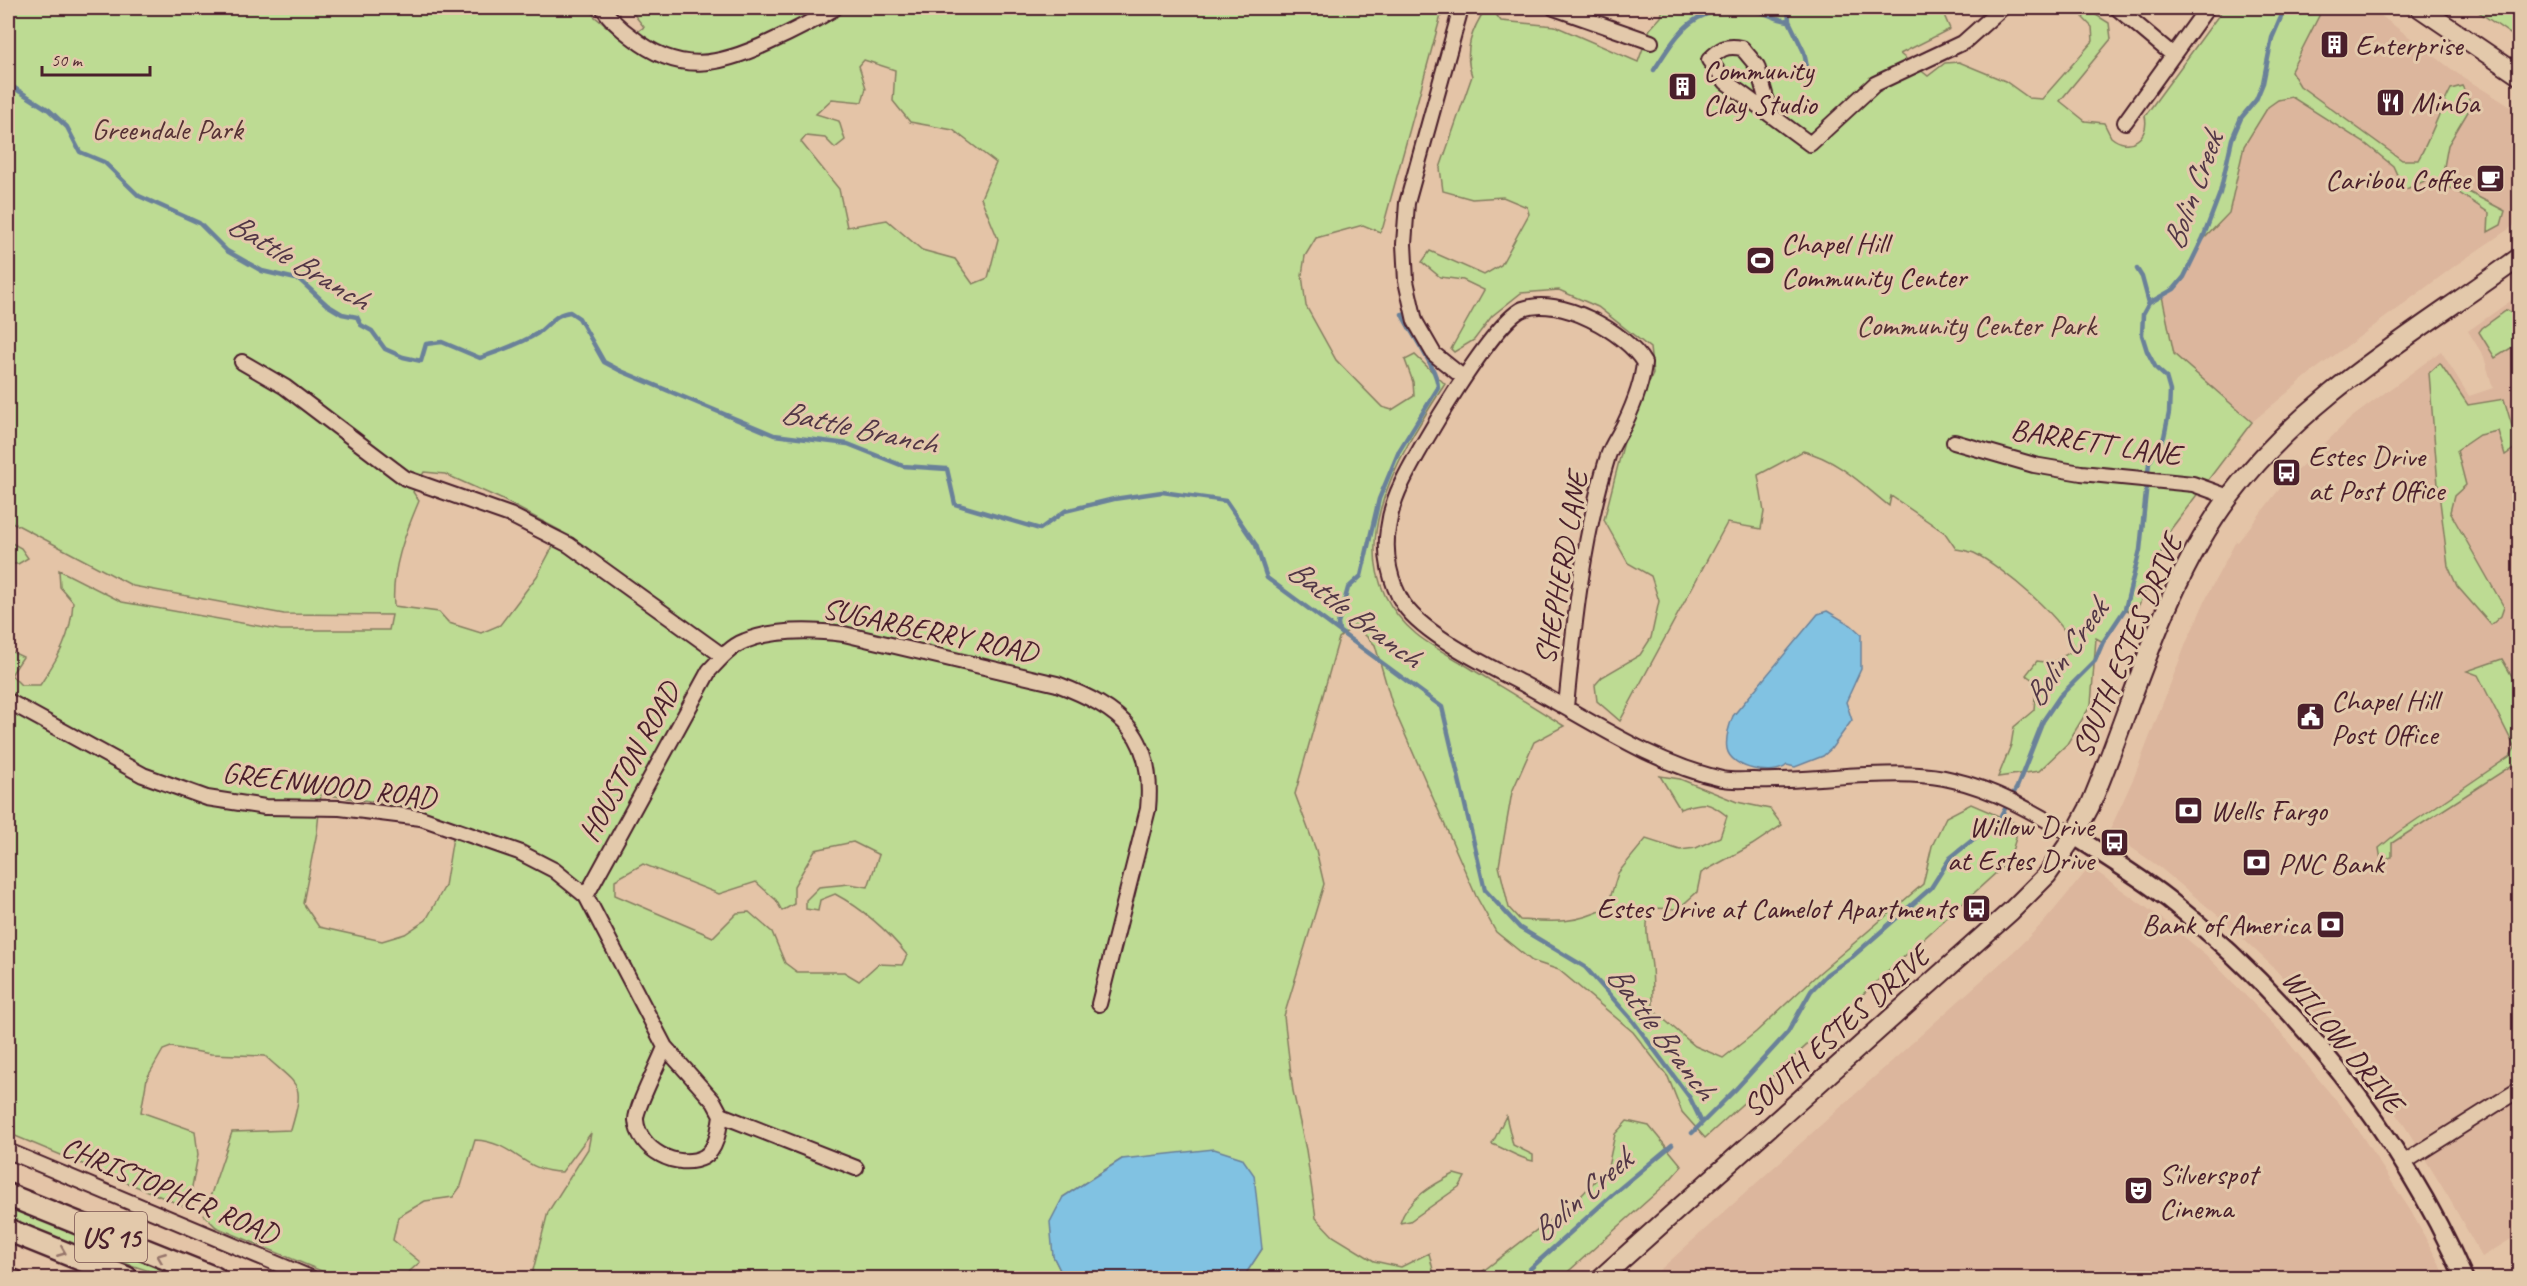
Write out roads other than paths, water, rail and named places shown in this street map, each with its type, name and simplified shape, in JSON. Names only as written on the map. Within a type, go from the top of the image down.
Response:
[{"type":"highway","name":"US 15","points":[[8,1195],[215,1278]]},
{"type":"highway","name":"US 15","points":[[8,1230],[127,1278]]},
{"type":"main road","points":[[2420,8],[2520,76]]},
{"type":"main road","name":"SOUTH ESTES DRIVE","points":[[1601,1278],[2011,911],[2047,874],[2074,836],[2103,776],[2166,613],[2198,549],[2229,497],[2289,429],[2322,399],[2520,257]]},
{"type":"street","points":[[603,8],[624,31],[645,48],[663,57],[697,64],[729,60],[810,24],[835,8]]},
{"type":"street","points":[[1461,8],[1407,203],[1404,244],[1406,281],[1415,321],[1434,354],[1464,378]]},
{"type":"street","points":[[1554,8],[1651,42]]},
{"type":"street","points":[[1770,112],[1757,66],[1742,48],[1731,46],[1721,48],[1709,60],[1726,82],[1770,112],[1810,144],[1875,84],[1964,42],[2002,8]]},
{"type":"street","points":[[2116,8],[2173,55]]},
{"type":"street","points":[[2126,122],[2207,8]]},
{"type":"street","name":"SHEPHERD LANE","points":[[1566,707],[1574,618],[1586,544],[1609,453],[1638,392],[1644,363],[1630,346],[1601,325],[1570,310],[1538,306],[1521,309],[1504,324],[1464,378],[1395,498],[1387,542],[1390,570],[1402,602],[1419,621],[1470,656],[1652,755],[1724,779],[1784,782],[1869,775],[1950,779],[1994,793],[2074,836]]},
{"type":"street","points":[[242,362],[285,387],[405,478],[510,515],[569,545],[723,656]]},
{"type":"street","name":"BARRETT LANE","points":[[1954,442],[2034,465],[2193,484],[2229,497]]},
{"type":"street","name":"SUGARBERRY ROAD","points":[[723,656],[744,641],[777,634],[814,630],[844,634],[1058,684],[1086,695],[1118,715],[1140,739],[1148,767],[1150,787],[1148,809],[1099,1004]]},
{"type":"street","name":"HOUSTON ROAD","points":[[586,897],[709,671],[723,656]]},
{"type":"street","name":"GREENWOOD ROAD","points":[[8,701],[143,775],[207,798],[265,807],[340,808],[421,818],[519,852],[554,870],[586,897],[665,1047],[714,1102],[721,1115]]},
{"type":"street","name":"WILLOW DRIVE","points":[[2074,836],[2168,899],[2259,981],[2343,1078],[2403,1163],[2464,1278]]},
{"type":"street","points":[[665,1047],[635,1118],[638,1132],[644,1142],[660,1155],[674,1160],[689,1161],[704,1157],[714,1146],[721,1115],[855,1168]]},
{"type":"street","points":[[2403,1163],[2520,1089]]},
{"type":"street","name":"CHRISTOPHER ROAD","points":[[8,1151],[297,1276],[311,1278]]},
{"type":"street","points":[[8,1275],[16,1278]]},
{"type":"water","points":[[1827,611],[1851,625],[1861,634],[1861,669],[1846,702],[1852,720],[1831,749],[1823,756],[1795,767],[1787,765],[1781,769],[1763,770],[1736,762],[1727,749],[1728,732],[1733,716],[1818,614]]},
{"type":"water","points":[[1214,1149],[1242,1158],[1254,1175],[1262,1249],[1243,1278],[1064,1278],[1053,1256],[1050,1222],[1063,1197],[1122,1159]]},
{"type":"waterway","points":[[1788,8],[1789,21]]},
{"type":"waterway","name":"Bolin Creek","points":[[1692,1133],[1788,1032],[1811,991],[1827,974],[1852,957],[1931,888],[1950,858],[2000,818],[2017,787],[2043,721],[2060,696],[2095,661],[2103,642],[2125,609],[2140,550],[2149,463],[2164,437],[2169,413],[2170,391],[2166,377],[2156,368],[2147,351],[2142,335],[2143,314],[2149,303],[2174,289],[2184,277],[2203,238],[2220,193],[2232,139],[2241,118],[2256,100],[2263,83],[2272,38],[2285,8]]},
{"type":"waterway","points":[[1654,70],[1670,45],[1698,18],[1709,13],[1753,10],[1789,21],[1804,52],[1810,83]]},
{"type":"waterway","name":"Battle Branch","points":[[8,84],[49,110],[67,127],[80,152],[104,162],[139,196],[199,223],[227,251],[262,271],[300,280],[327,305],[342,314],[357,317],[361,325],[372,331],[385,349],[403,357],[421,361],[426,344],[442,342],[480,358],[524,341],[557,317],[570,312],[579,318],[604,362],[621,371],[774,435],[848,444],[903,466],[947,469],[955,504],[1040,529],[1065,511],[1114,499],[1162,492],[1226,501],[1256,545],[1267,578],[1442,707],[1485,890],[1520,928],[1585,967],[1633,1021],[1690,1098],[1702,1123]]},
{"type":"waterway","points":[[2137,269],[2142,277],[2149,303]]},
{"type":"waterway","points":[[1339,630],[1338,624],[1348,588],[1361,576],[1379,499],[1399,451],[1438,388],[1434,371],[1402,314]]},
{"type":"waterway","name":"Bolin Creek","points":[[1520,1278],[1612,1195],[1672,1145]]},
{"type":"place","name":"Enterprise","points":[[2334,45]]},
{"type":"place","name":"Community Clay Studio","points":[[1682,87]]},
{"type":"place","name":"MinGa","points":[[2390,102]]},
{"type":"place","name":"Caribou Coffee","points":[[2491,179]]},
{"type":"place","name":"Chapel Hill Community Center","points":[[1760,260]]},
{"type":"place","name":"Estes Drive at Post Office","points":[[2287,473]]},
{"type":"place","name":"Chapel Hill Post Office","points":[[2310,717]]},
{"type":"place","name":"Wells Fargo","points":[[2189,810]]},
{"type":"place","name":"Willow Drive at Estes Drive","points":[[2115,843]]},
{"type":"place","name":"PNC Bank","points":[[2257,863]]},
{"type":"place","name":"Estes Drive at Camelot Apartments","points":[[1977,908]]},
{"type":"place","name":"Bank of America","points":[[2331,924]]},
{"type":"place","name":"Silverspot Cinema","points":[[2138,1191]]},
{"type":"park label","name":"Greendale Park","points":[[167,129]]},
{"type":"park label","name":"Community Center Park","points":[[1976,325]]}]
